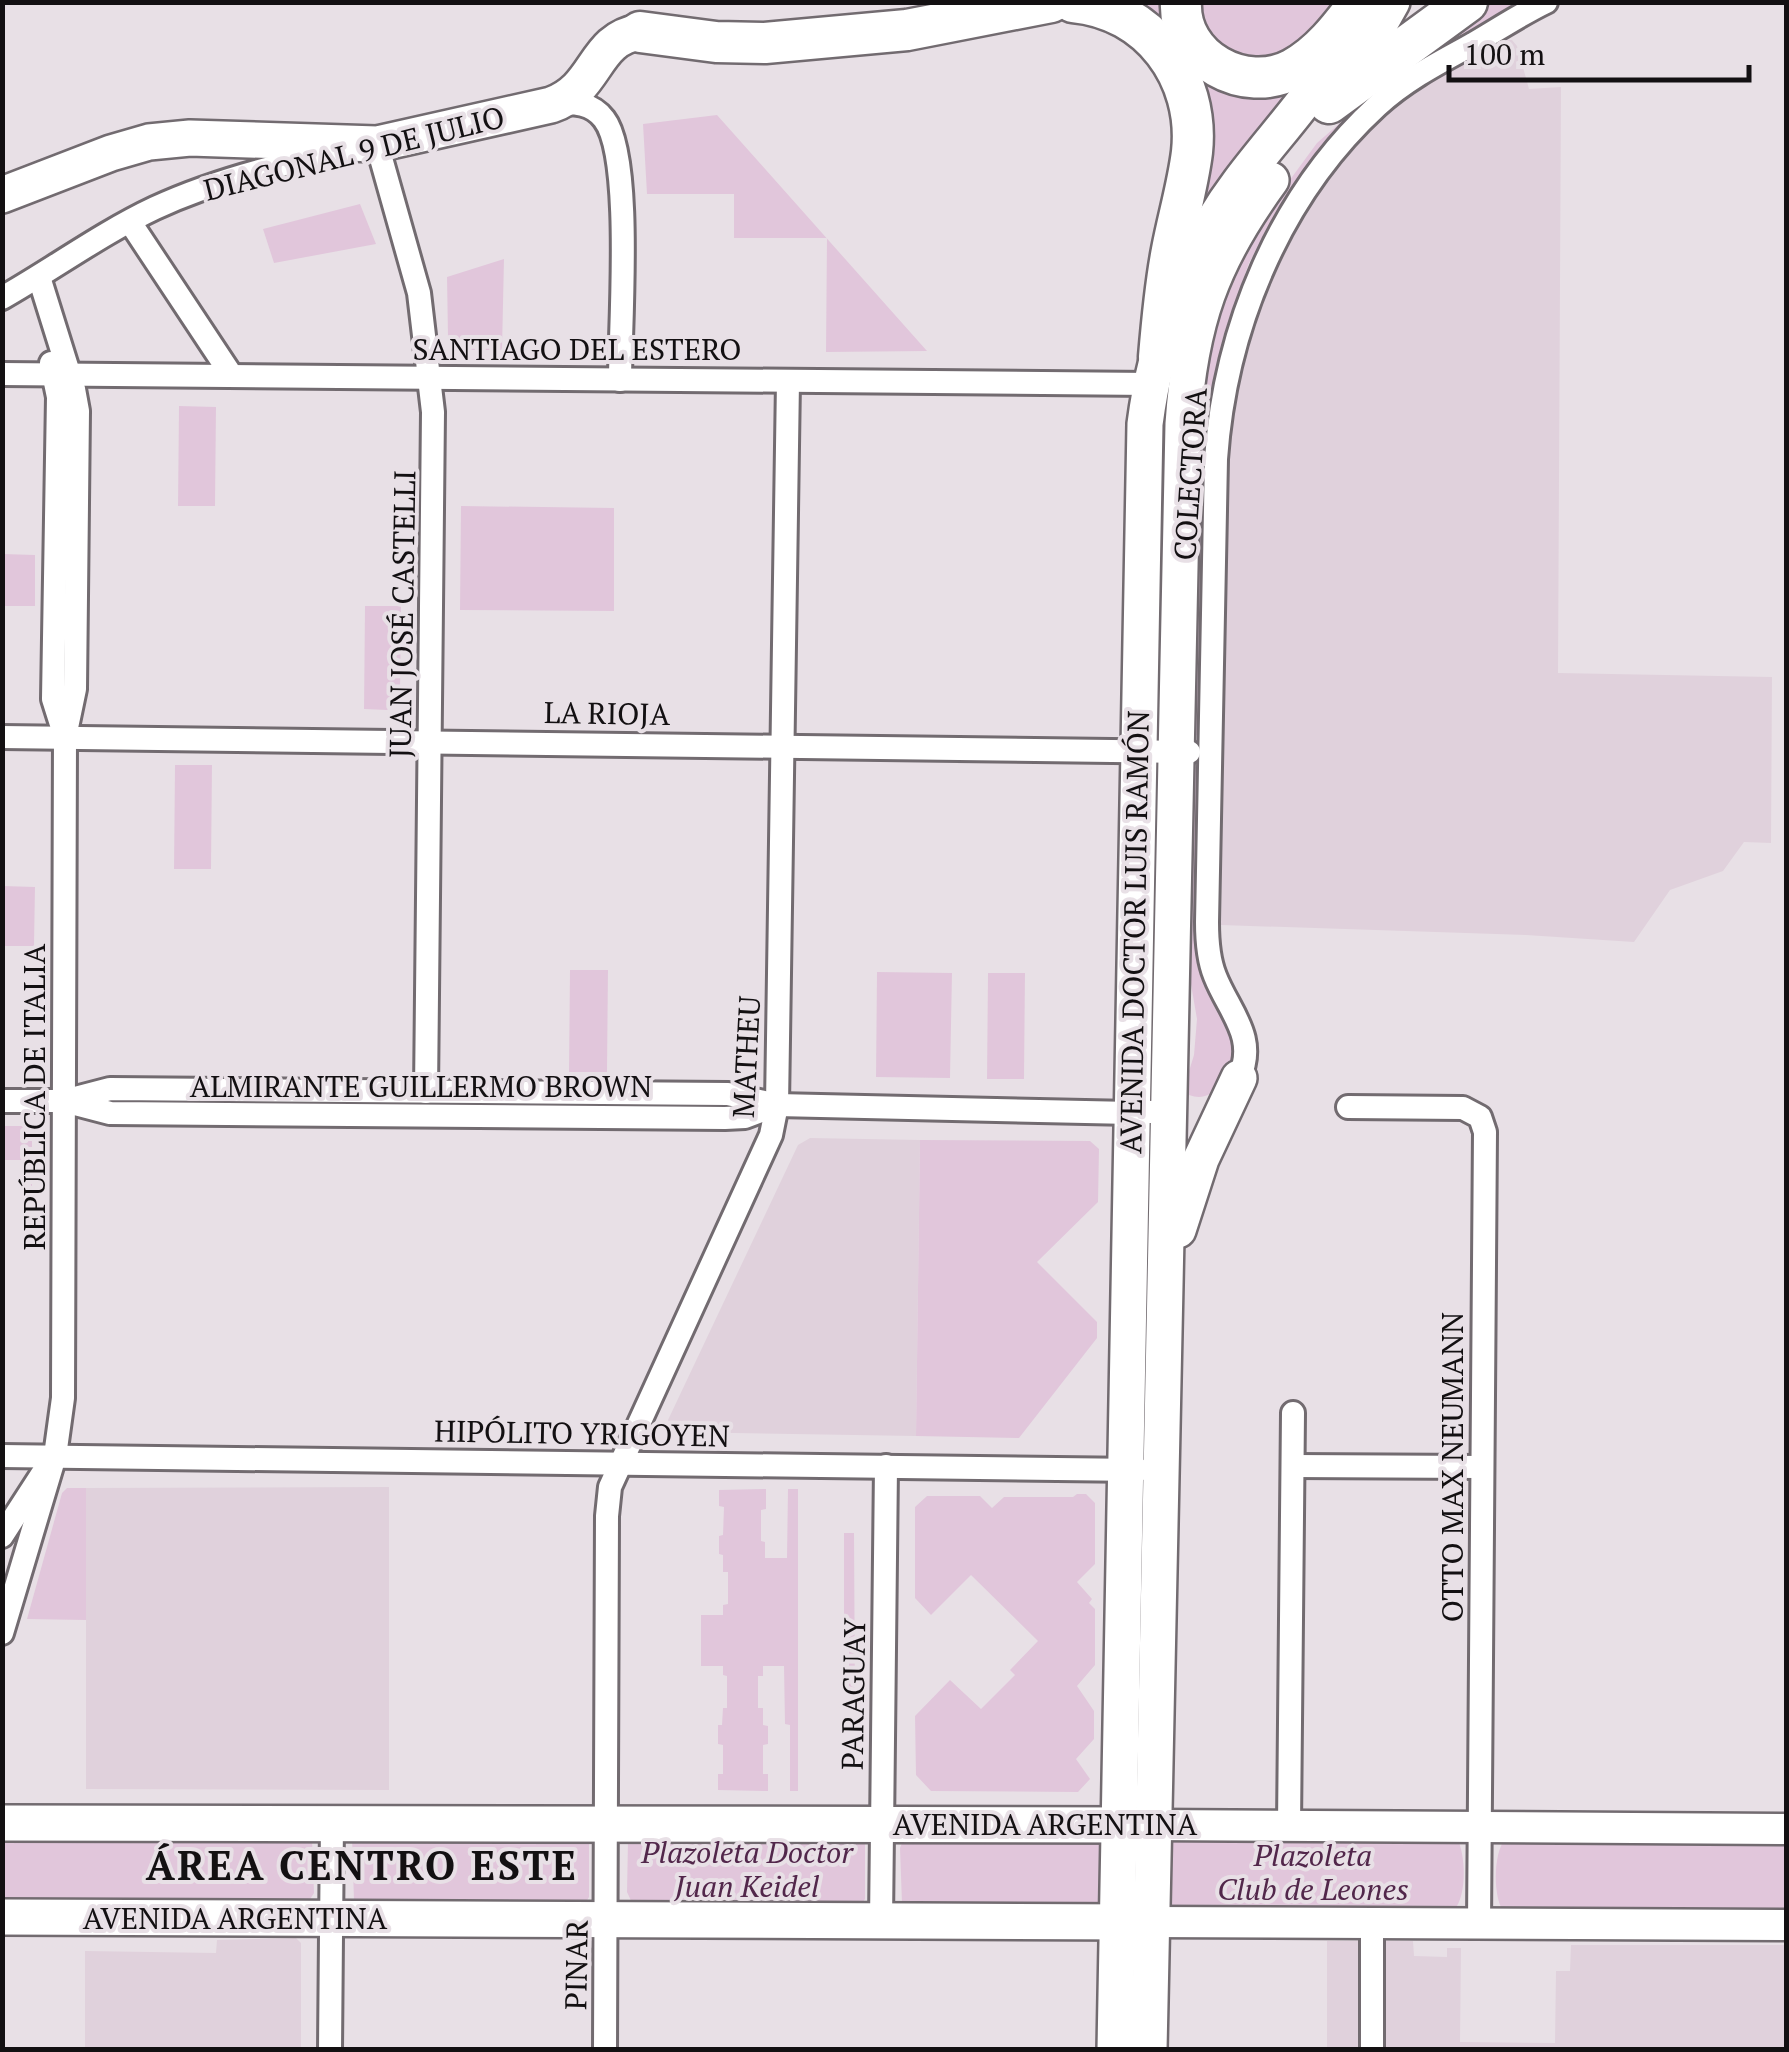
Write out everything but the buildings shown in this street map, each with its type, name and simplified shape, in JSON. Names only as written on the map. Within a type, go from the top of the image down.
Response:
[{"type":"highway","points":[[640,32],[798,18],[904,2]]},
{"type":"highway","points":[[640,32],[716,42],[765,43],[907,30],[1052,2]]},
{"type":"highway","points":[[1073,2],[1120,14],[1157,40],[1171,57],[1188,101],[1192,151],[1155,371]]},
{"type":"highway","points":[[1181,2],[1181,22],[1198,51],[1226,71],[1258,78],[1274,76],[1303,62],[1362,2]]},
{"type":"highway","points":[[1330,103],[1467,2]]},
{"type":"main road","name":"AVENIDA DOCTOR LUIS RAMÓN","points":[[1136,1825],[1125,1469],[1143,462],[1155,371],[1181,288],[1208,230],[1238,184],[1332,63],[1362,2]]},
{"type":"main road","name":"AVENIDA DOCTOR LUIS RAMÓN","points":[[1134,1922],[1136,1825],[1161,1470],[1169,1111],[1193,752],[1181,461],[1185,393],[1193,338],[1209,284],[1233,235],[1374,39],[1392,2]]},
{"type":"main road","points":[[551,105],[570,97],[584,85],[613,42],[640,32]]},
{"type":"main road","name":"DIAGONAL 9 DE JULIO","points":[[377,144],[551,105]]},
{"type":"main road","points":[[2,195],[129,146],[170,138],[377,144]]},
{"type":"main road","points":[[1169,1111],[1214,1102],[1240,1078]]},
{"type":"main road","points":[[1164,1298],[1193,1183],[1240,1078]]},
{"type":"main road","name":"AVENIDA ARGENTINA","points":[[2,1823],[882,1822],[1786,1829]]},
{"type":"main road","name":"AVENIDA ARGENTINA","points":[[2,1917],[1786,1924]]},
{"type":"main road","points":[[1115,2050],[1134,1922]]},
{"type":"main road","points":[[1134,1922],[1149,2050]]},
{"type":"street","name":"COLECTORA","points":[[1240,1078],[1246,1053],[1244,1031],[1214,974],[1207,940],[1193,752],[1218,423],[1234,345],[1260,276],[1294,209],[1320,170],[1377,106],[1428,70],[1546,2]]},
{"type":"street","points":[[551,105],[582,104],[594,108],[611,129],[616,144],[622,184],[620,380]]},
{"type":"street","name":"DIAGONAL 9 DE JULIO","points":[[2,298],[130,222],[206,189],[377,144]]},
{"type":"street","name":"JUAN JOSÉ CASTELLI","points":[[377,144],[419,293],[434,431],[426,1092]]},
{"type":"street","points":[[130,222],[232,376]]},
{"type":"street","name":"REPÚBLICA DE ITALIA","points":[[2,1633],[55,1456],[63,1398],[65,737],[75,689],[78,411],[62,375],[33,280]]},
{"type":"street","name":"SANTIAGO DEL ESTERO","points":[[2,374],[788,381],[1155,371]]},
{"type":"street","name":"MATHEU","points":[[607,1822],[610,1487],[771,1135],[777,1105],[788,381]]},
{"type":"street","name":"LA RIOJA","points":[[2,737],[1193,752]]},
{"type":"street","name":"ALMIRANTE GUILLERMO BROWN","points":[[2,1101],[64,1101],[110,1090],[728,1094],[777,1105],[1169,1111]]},
{"type":"street","name":"ALMIRANTE GUILLERMO BROWN","points":[[64,1101],[110,1113],[706,1118],[745,1117],[777,1105]]},
{"type":"street","name":"OTTO MAX NEUMANN","points":[[1348,1107],[1452,1107],[1480,1117],[1485,1132],[1479,1924]]},
{"type":"street","points":[[1289,1826],[1294,1412]]},
{"type":"street","name":"HIPÓLITO YRIGOYEN","points":[[2,1456],[1161,1470]]},
{"type":"street","name":"REPÚBLICA DE ITALIA","points":[[2,1536],[55,1456]]},
{"type":"street","name":"PARAGUAY","points":[[881,1922],[886,1466]]},
{"type":"street","points":[[1293,1466],[1482,1467]]},
{"type":"street","points":[[330,2050],[332,1821]]},
{"type":"street","name":"PINAR","points":[[605,2050],[607,1822]]},
{"type":"street","points":[[1372,1923],[1372,2050]]},
{"type":"shaded area","points":[[1500,40],[1512,40],[1517,46],[1529,89],[1561,87],[1558,673],[1772,677],[1771,843],[1744,842],[1723,871],[1670,890],[1634,942],[1221,925],[1226,462],[1231,406],[1248,341],[1277,267],[1309,207],[1362,136],[1401,99]]},
{"type":"shaded area","points":[[810,1138],[920,1140],[916,1436],[674,1432],[668,1420],[798,1145]]},
{"type":"shaded area","points":[[389,1487],[389,1790],[86,1789],[86,1488]]},
{"type":"shaded area","points":[[296,1938],[301,1943],[301,2049],[85,2049],[85,1951],[216,1953],[217,1940]]},
{"type":"shaded area","points":[[1327,1941],[1413,1941],[1414,1956],[1447,1957],[1447,1948],[1461,1948],[1460,2042],[1555,2043],[1556,1971],[1570,1971],[1571,1945],[1786,1945],[1786,2049],[1327,2050]]},
{"type":"green space","points":[[1113,3],[1173,3],[1185,50],[1314,67],[1199,221],[1201,146]]},
{"type":"green space","points":[[1191,3],[1342,3],[1295,58],[1222,60]]},
{"type":"green space","points":[[1478,3],[1512,3],[1508,10],[1387,84],[1358,107]]},
{"type":"green space","points":[[717,115],[826,238],[734,238],[734,194],[647,194],[643,124]]},
{"type":"green space","points":[[1344,119],[1280,206],[1249,263],[1223,337],[1207,428],[1200,735],[1189,736],[1198,405],[1218,308],[1247,248],[1281,192],[1317,143]]},
{"type":"green space","points":[[360,204],[376,244],[274,263],[263,229]]},
{"type":"green space","points":[[827,239],[927,351],[826,352]]},
{"type":"green space","points":[[504,259],[502,350],[462,350],[448,338],[447,277]]},
{"type":"green space","points":[[179,406],[216,407],[215,506],[178,506]]},
{"type":"green space","points":[[461,506],[614,508],[614,611],[460,610]]},
{"type":"green space","points":[[3,554],[35,555],[35,606],[3,606]]},
{"type":"green space","points":[[365,606],[401,606],[400,696],[387,710],[364,709]]},
{"type":"green space","points":[[175,765],[212,765],[211,869],[174,869]]},
{"type":"green space","points":[[1189,767],[1200,767],[1197,957],[1228,1022],[1233,1053],[1217,1087],[1201,1097],[1189,1095],[1186,1081],[1194,1055],[1197,1019],[1187,961]]},
{"type":"green space","points":[[3,886],[35,887],[34,946],[3,946]]},
{"type":"green space","points":[[570,970],[608,970],[607,1072],[569,1072]]},
{"type":"green space","points":[[877,972],[952,973],[950,1078],[876,1077]]},
{"type":"green space","points":[[988,973],[1025,973],[1024,1079],[987,1079]]},
{"type":"green space","points":[[3,1126],[22,1126],[32,1136],[32,1189],[25,1160],[3,1160]]},
{"type":"green space","points":[[920,1140],[1090,1141],[1099,1149],[1098,1202],[1037,1262],[1097,1322],[1097,1338],[1019,1438],[916,1436]]},
{"type":"green space","points":[[67,1488],[86,1488],[86,1620],[27,1619],[62,1493]]},
{"type":"green space","points":[[766,1489],[766,1509],[761,1510],[765,1558],[787,1558],[788,1489],[798,1489],[798,1791],[790,1791],[790,1725],[785,1724],[784,1666],[763,1666],[763,1676],[758,1676],[758,1708],[763,1708],[763,1725],[768,1726],[768,1744],[763,1745],[763,1774],[768,1774],[768,1791],[718,1790],[718,1774],[723,1774],[723,1745],[718,1744],[718,1725],[722,1725],[723,1708],[727,1708],[727,1676],[723,1675],[723,1666],[701,1666],[701,1615],[723,1615],[723,1605],[728,1604],[728,1572],[723,1572],[723,1555],[719,1554],[724,1507],[719,1506],[719,1490]]},
{"type":"green space","points":[[1086,1494],[1095,1503],[1095,1564],[1077,1582],[1092,1599],[1089,1603],[1095,1609],[1095,1665],[1077,1686],[1094,1711],[1094,1739],[1076,1759],[1090,1779],[1078,1792],[931,1791],[916,1775],[915,1716],[950,1680],[981,1709],[1015,1675],[1010,1670],[1038,1641],[971,1575],[931,1615],[915,1598],[915,1507],[927,1496],[980,1496],[992,1508],[1004,1497]]},
{"type":"green space","points":[[844,1533],[854,1533],[855,1707],[849,1707],[849,1650],[844,1649]]},
{"type":"green space","points":[[2,1831],[312,1838],[314,1893],[307,1904],[3,1908]]},
{"type":"green space","name":"Plazoleta Club de Leones","points":[[1166,1835],[1457,1838],[1463,1886],[1454,1910],[1169,1909]]},
{"type":"green space","points":[[1096,1837],[1103,1844],[1099,1907],[902,1904],[900,1848],[904,1838]]},
{"type":"green space","points":[[1786,1837],[1786,1913],[1503,1911],[1497,1896],[1496,1864],[1505,1839]]},
{"type":"green space","points":[[352,1838],[589,1839],[589,1897],[584,1905],[354,1901]]},
{"type":"green space","name":"Plazoleta Doctor Juan Keidel","points":[[628,1840],[865,1841],[865,1899],[860,1906],[633,1905],[627,1892]]},
{"type":"district","name":"ÁREA CENTRO ESTE","points":[[362,1864]]}]
